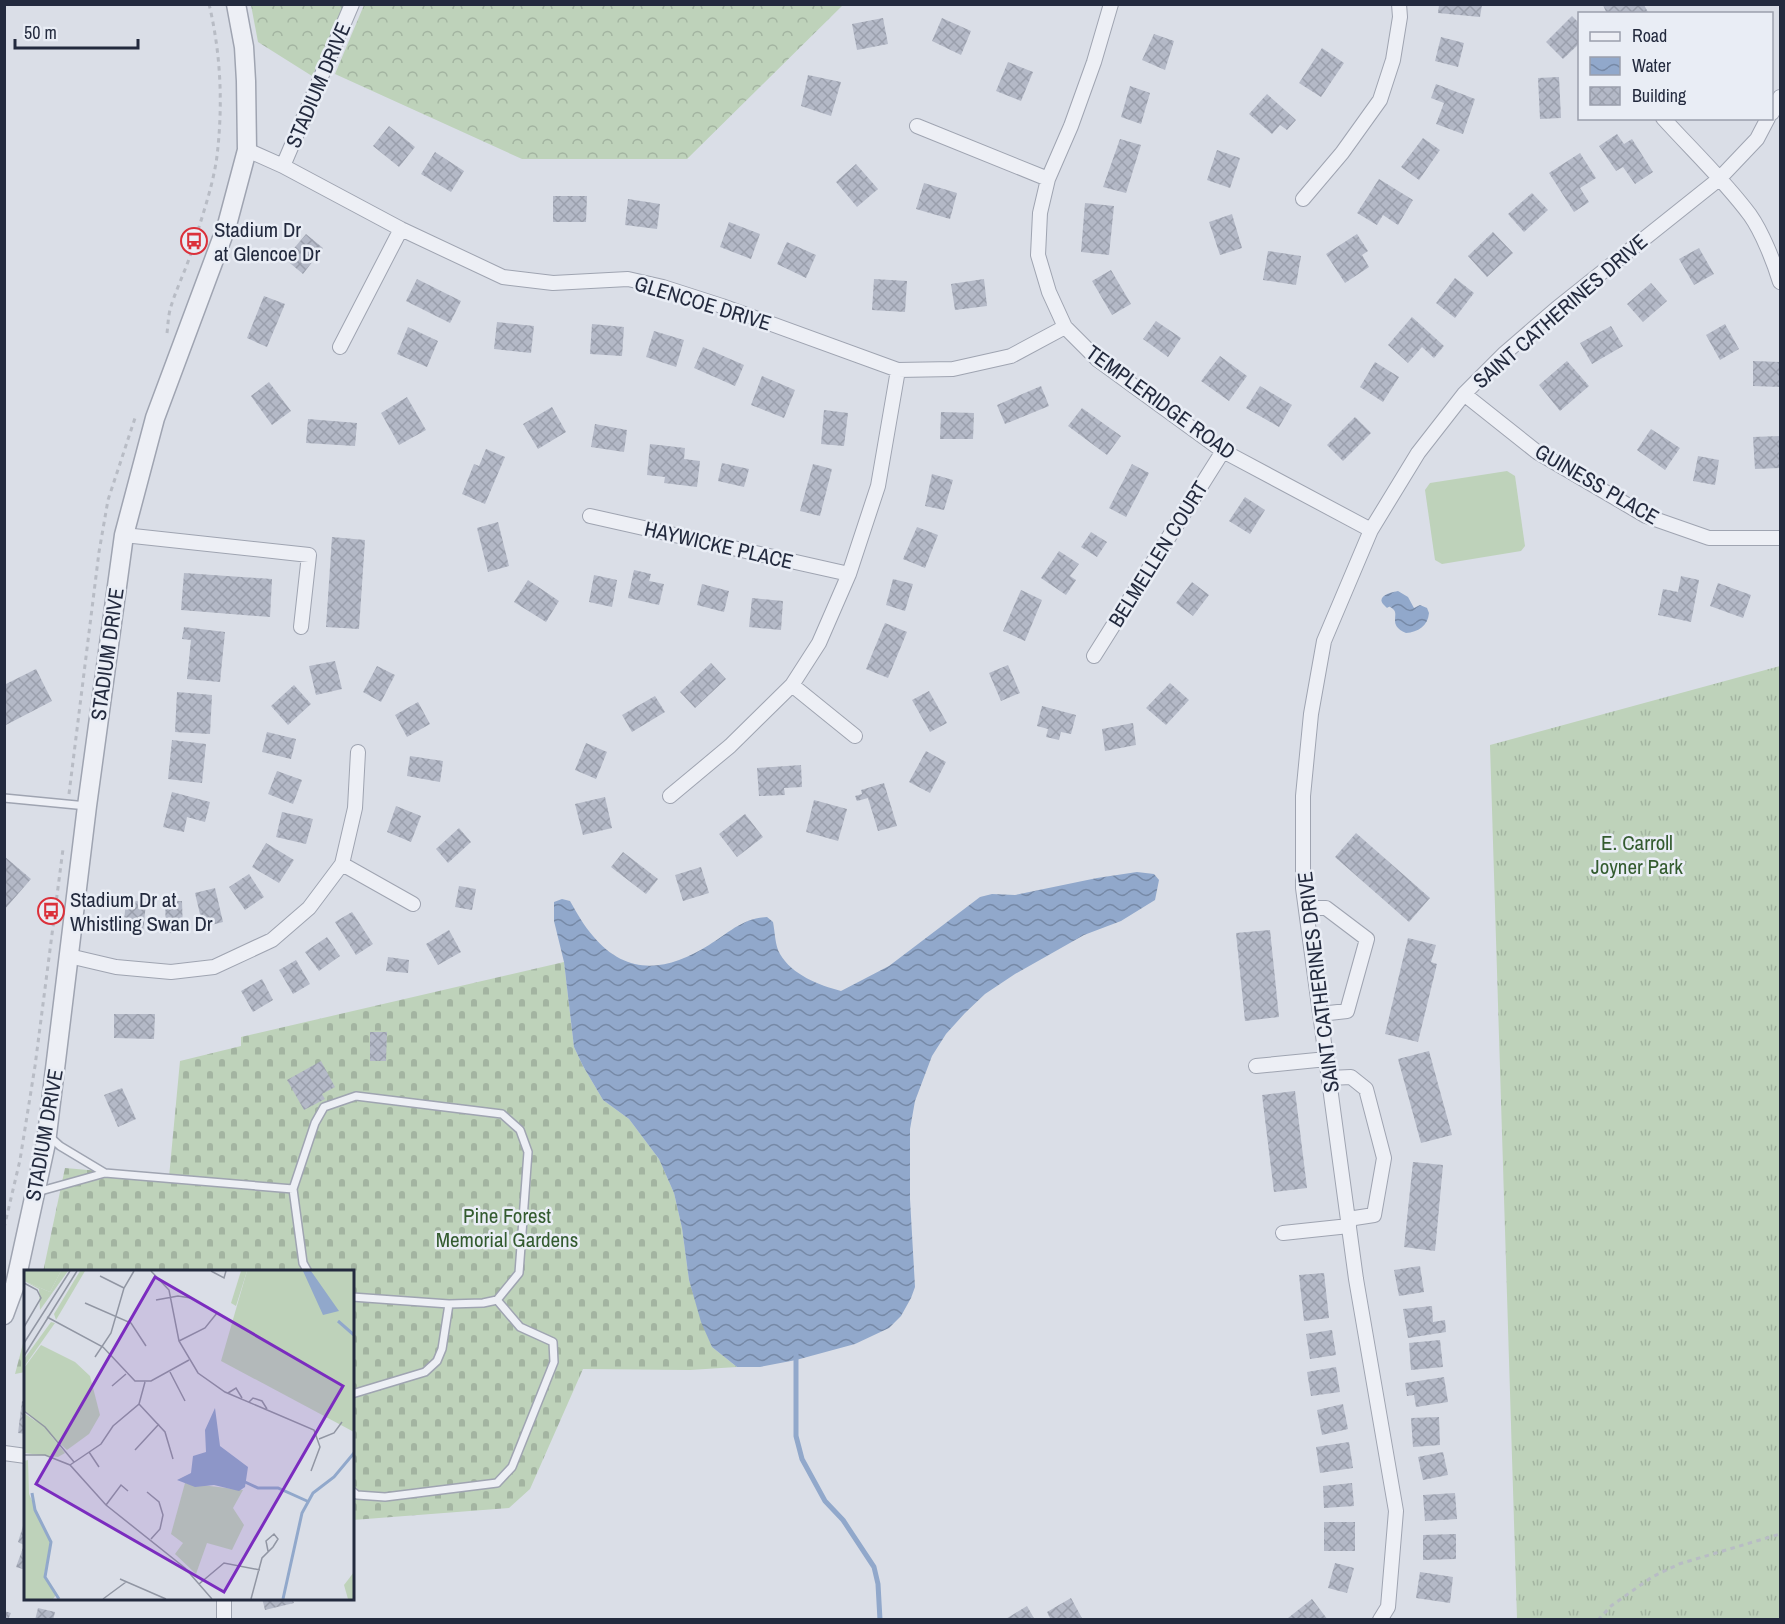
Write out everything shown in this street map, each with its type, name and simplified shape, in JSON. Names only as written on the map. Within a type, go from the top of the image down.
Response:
[{"type":"street","name":"STADIUM DRIVE","points":[[4,1316],[15,1286],[47,1134],[123,535],[155,418],[227,225],[247,150],[245,58],[236,4]]},
{"type":"street","name":"STADIUM DRIVE","points":[[283,166],[352,4]]},
{"type":"street","name":"TEMPLERIDGE ROAD","points":[[1111,4],[1094,62],[1071,126],[1048,178],[1040,213],[1038,255],[1049,292],[1065,327],[1098,360],[1223,451],[1371,530]]},
{"type":"street","points":[[1303,199],[1342,153],[1380,100],[1393,60],[1400,17],[1399,4]]},
{"type":"street","points":[[1773,111],[1780,97]]},
{"type":"street","points":[[1665,120],[1751,216],[1775,264],[1780,282]]},
{"type":"street","name":"SAINT CATHERINES DRIVE","points":[[1380,1620],[1388,1607],[1396,1511],[1356,1279],[1303,888],[1304,796],[1311,714],[1324,641],[1371,530],[1418,453],[1464,394],[1505,353],[1556,309],[1719,178],[1757,139],[1767,120]]},
{"type":"street","points":[[917,126],[1048,178]]},
{"type":"street","name":"GLENCOE DRIVE","points":[[247,150],[283,166],[401,229],[504,277],[553,283],[627,279],[663,287],[898,370],[953,369],[1011,356],[1065,327]]},
{"type":"street","points":[[339,346],[401,229]]},
{"type":"street","points":[[670,796],[730,746],[792,685],[819,643],[849,574],[878,486],[898,370]]},
{"type":"street","name":"GUINESS PLACE","points":[[1464,394],[1537,452],[1646,516],[1709,538],[1780,538]]},
{"type":"street","name":"BELMELLEN COURT","points":[[1094,656],[1223,451]]},
{"type":"street","name":"HAYWICKE PLACE","points":[[590,516],[849,574]]},
{"type":"street","points":[[123,535],[309,555],[301,627]]},
{"type":"street","points":[[792,685],[855,736]]},
{"type":"street","points":[[69,956],[116,967],[171,972],[214,967],[272,940],[309,908],[342,864],[355,808],[358,752]]},
{"type":"street","points":[[342,864],[413,904]]},
{"type":"street","points":[[1306,908],[1326,908],[1367,939],[1347,1011],[1320,1014]]},
{"type":"street","points":[[1256,1066],[1326,1059]]},
{"type":"street","points":[[1283,1233],[1348,1222],[1374,1215],[1384,1158],[1366,1089],[1351,1077],[1329,1078]]},
{"type":"street","points":[[4,1453],[24,1456]]},
{"type":"street","points":[[224,1620],[225,1600]]},
{"type":"lane","points":[[4,798],[87,806]]},
{"type":"lane","points":[[307,1270],[303,1263],[293,1189],[315,1123],[324,1107],[356,1096],[502,1114],[520,1130],[528,1152],[519,1273],[497,1300],[483,1303],[449,1304],[354,1297]]},
{"type":"lane","points":[[47,1134],[60,1146],[105,1173]]},
{"type":"lane","points":[[35,1193],[105,1173],[293,1189]]},
{"type":"lane","points":[[354,1493],[357,1495],[385,1497],[497,1483],[512,1467],[554,1362],[553,1342],[520,1327],[497,1300]]},
{"type":"lane","points":[[354,1393],[425,1372],[437,1361],[449,1304]]},
{"type":"path","points":[[4,1228],[20,1160],[35,1066],[64,840]]},
{"type":"path","points":[[1598,1620],[1611,1606],[1652,1577],[1679,1564],[1780,1534]]},
{"type":"green space","points":[[364,4],[843,5],[687,159],[522,159],[335,74]]},
{"type":"green space","points":[[251,5],[347,5],[312,76],[258,42]]},
{"type":"green space","points":[[1507,471],[1515,476],[1525,546],[1521,551],[1442,564],[1435,560],[1425,490],[1430,483]]},
{"type":"green space","name":"E. Carroll Joyner Park","points":[[1780,666],[1780,1619],[1517,1619],[1490,745]]},
{"type":"green space","name":"Pine Forest Memorial Gardens","points":[[564,962],[574,1047],[603,1100],[629,1119],[659,1159],[674,1193],[682,1228],[689,1280],[702,1322],[712,1347],[737,1367],[690,1370],[583,1369],[530,1489],[509,1508],[354,1520],[354,1270],[43,1270],[65,1168],[169,1177],[180,1061],[241,1046],[241,1037]]},
{"type":"green space","points":[[24,1340],[24,1372],[15,1374]]},
{"type":"water","points":[[1398,591],[1408,597],[1414,608],[1420,605],[1427,608],[1429,613],[1427,621],[1418,630],[1406,633],[1400,630],[1395,623],[1395,611],[1391,607],[1387,608],[1382,602],[1385,595]]},
{"type":"water","points":[[1137,872],[1154,874],[1159,880],[1155,900],[1121,921],[1084,935],[1015,974],[985,994],[946,1034],[932,1056],[915,1101],[910,1129],[910,1199],[915,1287],[901,1316],[889,1328],[855,1344],[760,1367],[737,1367],[712,1347],[701,1322],[689,1280],[682,1228],[674,1193],[659,1159],[629,1119],[603,1100],[574,1047],[564,962],[554,921],[554,902],[562,899],[570,901],[593,936],[606,949],[634,964],[648,966],[663,964],[694,954],[743,923],[767,917],[773,922],[778,951],[792,968],[815,982],[841,991],[889,966],[980,897],[992,894],[1015,895]]},
{"type":"building","points":[[1439,5],[1482,5],[1480,17],[1438,13]]},
{"type":"building","points":[[1603,5],[1644,5],[1648,12],[1606,12]]},
{"type":"building","points":[[1572,16],[1578,22],[1578,45],[1563,59],[1546,42]]},
{"type":"building","points":[[883,18],[888,44],[857,50],[852,24]]},
{"type":"building","points":[[942,18],[971,31],[961,55],[932,41]]},
{"type":"building","points":[[1154,34],[1174,41],[1165,70],[1142,60]]},
{"type":"building","points":[[1441,37],[1464,43],[1458,67],[1435,61]]},
{"type":"building","points":[[1322,48],[1344,63],[1321,97],[1299,83]]},
{"type":"building","points":[[1008,62],[1033,72],[1021,101],[996,91]]},
{"type":"building","points":[[808,75],[841,82],[831,116],[801,106]]},
{"type":"building","points":[[1559,77],[1561,118],[1540,119],[1538,78]]},
{"type":"building","points":[[1436,84],[1475,99],[1463,134],[1436,124],[1444,103],[1431,98]]},
{"type":"building","points":[[1130,86],[1150,93],[1141,124],[1121,117]]},
{"type":"building","points":[[1267,94],[1296,120],[1287,130],[1280,125],[1272,134],[1249,114]]},
{"type":"building","points":[[389,126],[415,147],[399,167],[373,146]]},
{"type":"building","points":[[1617,134],[1624,144],[1632,139],[1653,172],[1635,184],[1623,167],[1616,171],[1599,146]]},
{"type":"building","points":[[1423,138],[1440,150],[1419,180],[1401,167]]},
{"type":"building","points":[[1120,139],[1141,145],[1126,193],[1103,187]]},
{"type":"building","points":[[1217,150],[1240,158],[1230,188],[1207,180]]},
{"type":"building","points":[[435,152],[464,171],[451,192],[421,174]]},
{"type":"building","points":[[1580,153],[1596,178],[1580,188],[1589,202],[1574,212],[1549,173]]},
{"type":"building","points":[[856,164],[878,189],[857,207],[836,182]]},
{"type":"building","points":[[1379,179],[1413,200],[1398,225],[1383,215],[1377,225],[1357,213]]},
{"type":"building","points":[[924,183],[957,193],[950,219],[916,209]]},
{"type":"building","points":[[1532,193],[1548,210],[1524,232],[1508,214]]},
{"type":"building","points":[[553,196],[587,196],[586,222],[553,222]]},
{"type":"building","points":[[628,199],[660,204],[657,229],[625,225]]},
{"type":"building","points":[[1085,203],[1114,206],[1109,255],[1081,252]]},
{"type":"building","points":[[1232,214],[1242,248],[1220,255],[1209,222]]},
{"type":"building","points":[[729,222],[760,234],[751,259],[720,247]]},
{"type":"building","points":[[1493,232],[1513,253],[1487,277],[1468,256]]},
{"type":"building","points":[[306,234],[323,248],[303,274],[285,259]]},
{"type":"building","points":[[1357,234],[1368,251],[1362,255],[1369,267],[1345,283],[1326,254]]},
{"type":"building","points":[[787,242],[816,255],[806,278],[777,264]]},
{"type":"building","points":[[1699,248],[1714,274],[1694,285],[1679,259]]},
{"type":"building","points":[[1268,251],[1301,256],[1296,285],[1263,280]]},
{"type":"building","points":[[1111,270],[1131,304],[1112,315],[1092,281]]},
{"type":"building","points":[[1455,278],[1474,293],[1455,318],[1436,303]]},
{"type":"building","points":[[417,279],[461,301],[450,323],[406,301]]},
{"type":"building","points":[[874,279],[907,281],[905,312],[872,310]]},
{"type":"building","points":[[984,279],[987,306],[955,310],[951,284]]},
{"type":"building","points":[[1651,283],[1667,301],[1643,322],[1627,304]]},
{"type":"building","points":[[264,296],[285,304],[267,347],[247,338]]},
{"type":"building","points":[[1412,317],[1444,346],[1434,358],[1422,347],[1408,363],[1388,345]]},
{"type":"building","points":[[1156,321],[1181,338],[1168,357],[1143,339]]},
{"type":"building","points":[[497,322],[534,326],[531,353],[494,349]]},
{"type":"building","points":[[592,324],[624,327],[622,356],[590,354]]},
{"type":"building","points":[[1725,324],[1739,349],[1720,360],[1706,335]]},
{"type":"building","points":[[1611,326],[1623,346],[1592,364],[1580,343]]},
{"type":"building","points":[[408,327],[438,341],[427,367],[397,354]]},
{"type":"building","points":[[654,331],[684,340],[676,367],[646,357]]},
{"type":"building","points":[[703,347],[744,365],[735,386],[694,368]]},
{"type":"building","points":[[1220,356],[1247,376],[1229,401],[1201,381]]},
{"type":"building","points":[[1567,361],[1589,386],[1560,411],[1539,385]]},
{"type":"building","points":[[1753,361],[1780,362],[1780,387],[1753,386]]},
{"type":"building","points":[[1375,362],[1399,377],[1383,402],[1360,387]]},
{"type":"building","points":[[762,376],[795,390],[784,418],[751,405]]},
{"type":"building","points":[[269,382],[291,411],[272,425],[251,396]]},
{"type":"building","points":[[1041,386],[1049,406],[1005,424],[997,405]]},
{"type":"building","points":[[1260,386],[1292,405],[1279,427],[1246,408]]},
{"type":"building","points":[[407,397],[426,430],[399,445],[381,413]]},
{"type":"building","points":[[552,407],[566,432],[538,449],[523,424]]},
{"type":"building","points":[[1082,408],[1121,436],[1107,455],[1068,426]]},
{"type":"building","points":[[824,410],[848,413],[844,446],[821,444]]},
{"type":"building","points":[[941,412],[974,413],[973,439],[940,439]]},
{"type":"building","points":[[1355,417],[1371,433],[1343,461],[1327,445]]},
{"type":"building","points":[[308,419],[357,423],[355,446],[306,443]]},
{"type":"building","points":[[595,424],[627,430],[624,452],[591,447]]},
{"type":"building","points":[[1651,429],[1680,448],[1665,470],[1637,450]]},
{"type":"building","points":[[1780,436],[1780,468],[1755,469],[1753,437]]},
{"type":"building","points":[[650,444],[685,448],[684,459],[700,461],[697,487],[664,483],[665,477],[647,475]]},
{"type":"building","points":[[486,449],[505,457],[485,504],[462,494],[474,464],[479,466]]},
{"type":"building","points":[[1698,456],[1719,460],[1715,485],[1693,481]]},
{"type":"building","points":[[722,463],[749,469],[744,487],[718,481]]},
{"type":"building","points":[[813,464],[832,469],[820,516],[800,511]]},
{"type":"building","points":[[1132,464],[1149,473],[1126,517],[1109,508]]},
{"type":"building","points":[[932,474],[953,480],[944,510],[925,506]]},
{"type":"building","points":[[1245,497],[1265,510],[1250,534],[1229,521]]},
{"type":"building","points":[[498,522],[509,566],[488,572],[477,528]]},
{"type":"building","points":[[917,527],[938,535],[925,568],[903,559]]},
{"type":"building","points":[[1091,532],[1107,542],[1097,557],[1081,547]]},
{"type":"building","points":[[332,537],[365,540],[359,629],[326,627]]},
{"type":"building","points":[[1059,551],[1079,564],[1070,576],[1076,580],[1066,595],[1041,578]]},
{"type":"building","points":[[634,570],[651,574],[649,581],[664,584],[659,605],[628,598]]},
{"type":"building","points":[[184,573],[272,579],[270,617],[181,610]]},
{"type":"building","points":[[594,575],[617,580],[612,607],[589,602]]},
{"type":"building","points":[[1681,576],[1699,580],[1691,622],[1658,615],[1663,589],[1678,592]]},
{"type":"building","points":[[893,579],[913,584],[905,611],[886,605]]},
{"type":"building","points":[[528,580],[559,601],[546,622],[514,602]]},
{"type":"building","points":[[1192,582],[1209,595],[1193,616],[1176,603]]},
{"type":"building","points":[[1718,583],[1751,595],[1743,618],[1710,606]]},
{"type":"building","points":[[702,584],[729,591],[724,612],[697,605]]},
{"type":"building","points":[[1021,590],[1042,600],[1025,641],[1003,631]]},
{"type":"building","points":[[752,598],[783,601],[781,630],[749,627]]},
{"type":"building","points":[[885,623],[907,632],[888,678],[866,669]]},
{"type":"building","points":[[184,627],[225,632],[220,682],[187,679],[191,640],[182,639]]},
{"type":"building","points":[[335,661],[342,689],[316,695],[309,666]]},
{"type":"building","points":[[711,663],[726,679],[695,708],[680,692]]},
{"type":"building","points":[[1008,665],[1020,693],[1001,701],[989,673]]},
{"type":"building","points":[[377,666],[395,675],[381,702],[363,692]]},
{"type":"building","points":[[36,669],[52,701],[4,726],[4,685]]},
{"type":"building","points":[[1170,683],[1189,700],[1166,725],[1146,708]]},
{"type":"building","points":[[294,685],[311,704],[288,725],[271,706]]},
{"type":"building","points":[[929,691],[947,723],[930,732],[912,700]]},
{"type":"building","points":[[177,692],[212,695],[210,734],[175,732]]},
{"type":"building","points":[[655,696],[665,712],[632,732],[622,715]]},
{"type":"building","points":[[418,702],[430,724],[407,737],[395,715]]},
{"type":"building","points":[[1042,706],[1076,715],[1071,734],[1061,732],[1059,740],[1046,737],[1048,729],[1037,726]]},
{"type":"building","points":[[1133,723],[1136,745],[1105,751],[1102,729]]},
{"type":"building","points":[[267,732],[296,739],[291,759],[262,752]]},
{"type":"building","points":[[172,740],[206,744],[202,783],[168,779]]},
{"type":"building","points":[[586,743],[607,752],[596,779],[575,770]]},
{"type":"building","points":[[926,751],[946,762],[930,793],[909,782]]},
{"type":"building","points":[[410,756],[443,761],[440,782],[407,776]]},
{"type":"building","points":[[801,765],[802,787],[784,788],[785,795],[759,796],[757,768]]},
{"type":"building","points":[[277,771],[302,780],[293,804],[268,794]]},
{"type":"building","points":[[884,783],[897,826],[878,831],[868,798],[857,801],[855,796],[862,794],[861,790]]},
{"type":"building","points":[[172,792],[210,802],[205,822],[187,817],[184,832],[163,827]]},
{"type":"building","points":[[605,797],[612,828],[583,835],[575,804]]},
{"type":"building","points":[[814,800],[847,809],[838,841],[806,832]]},
{"type":"building","points":[[396,806],[421,816],[411,842],[387,832]]},
{"type":"building","points":[[282,812],[313,819],[306,844],[276,837]]},
{"type":"building","points":[[745,814],[763,837],[737,857],[719,834]]},
{"type":"building","points":[[459,828],[471,842],[448,863],[436,849]]},
{"type":"building","points":[[1356,833],[1430,898],[1409,922],[1335,857]]},
{"type":"building","points":[[266,843],[294,860],[279,883],[252,867]]},
{"type":"building","points":[[623,852],[658,879],[646,894],[611,867]]},
{"type":"building","points":[[4,856],[31,879],[4,910]]},
{"type":"building","points":[[701,867],[709,893],[683,901],[675,875]]},
{"type":"building","points":[[249,874],[264,897],[245,910],[229,887]]},
{"type":"building","points":[[459,886],[476,889],[472,910],[455,907]]},
{"type":"building","points":[[215,888],[223,922],[203,927],[195,893]]},
{"type":"building","points":[[126,900],[146,902],[143,934],[123,932]]},
{"type":"building","points":[[165,901],[182,901],[183,933],[166,933]]},
{"type":"building","points":[[352,912],[373,944],[356,955],[335,922]]},
{"type":"building","points":[[449,930],[461,952],[438,965],[426,944]]},
{"type":"building","points":[[1270,930],[1279,1017],[1245,1021],[1236,933]]},
{"type":"building","points":[[327,937],[340,956],[319,971],[305,952]]},
{"type":"building","points":[[1408,938],[1436,945],[1431,962],[1437,964],[1418,1042],[1385,1034]]},
{"type":"building","points":[[388,957],[409,960],[408,973],[386,971]]},
{"type":"building","points":[[296,960],[310,984],[293,994],[279,970]]},
{"type":"building","points":[[262,979],[273,1000],[253,1012],[241,991]]},
{"type":"building","points":[[114,1014],[155,1014],[154,1039],[114,1038]]},
{"type":"building","points":[[370,1032],[387,1032],[386,1061],[370,1061]]},
{"type":"building","points":[[1429,1051],[1452,1135],[1421,1143],[1398,1059]]},
{"type":"building","points":[[321,1061],[335,1087],[322,1094],[325,1099],[304,1110],[287,1080]]},
{"type":"building","points":[[122,1088],[136,1119],[118,1127],[104,1095]]},
{"type":"building","points":[[1295,1091],[1307,1188],[1274,1192],[1262,1095]]},
{"type":"building","points":[[1413,1162],[1443,1165],[1435,1251],[1404,1247]]},
{"type":"building","points":[[1420,1266],[1424,1292],[1399,1296],[1394,1270]]},
{"type":"building","points":[[1324,1273],[1329,1318],[1304,1321],[1299,1275]]},
{"type":"building","points":[[1432,1306],[1433,1322],[1445,1320],[1446,1332],[1408,1338],[1403,1309]]},
{"type":"building","points":[[1332,1330],[1336,1355],[1310,1359],[1306,1334]]},
{"type":"building","points":[[1440,1340],[1443,1367],[1411,1370],[1409,1343]]},
{"type":"building","points":[[1336,1367],[1340,1392],[1311,1396],[1307,1372]]},
{"type":"building","points":[[1444,1377],[1448,1402],[1416,1407],[1414,1395],[1407,1396],[1405,1383]]},
{"type":"building","points":[[22,1401],[24,1402],[24,1434],[18,1433]]},
{"type":"building","points":[[1343,1404],[1348,1429],[1322,1435],[1317,1410]]},
{"type":"building","points":[[1439,1417],[1440,1445],[1413,1447],[1411,1418]]},
{"type":"building","points":[[1349,1442],[1353,1468],[1320,1473],[1316,1447]]},
{"type":"building","points":[[1443,1452],[1448,1475],[1423,1480],[1418,1457]]},
{"type":"building","points":[[1352,1483],[1354,1506],[1324,1508],[1323,1486]]},
{"type":"building","points":[[1455,1493],[1457,1519],[1425,1521],[1423,1495]]},
{"type":"building","points":[[1324,1522],[1355,1522],[1355,1551],[1324,1551]]},
{"type":"building","points":[[23,1526],[24,1526],[24,1545],[18,1542]]},
{"type":"building","points":[[1456,1534],[1456,1559],[1423,1560],[1423,1535]]},
{"type":"building","points":[[24,1545],[24,1569],[16,1567]]},
{"type":"building","points":[[1335,1563],[1354,1568],[1347,1593],[1328,1588]]},
{"type":"building","points":[[1420,1572],[1453,1577],[1450,1603],[1416,1598]]},
{"type":"building","points":[[1071,1598],[1083,1620],[1051,1620],[1047,1612]]},
{"type":"building","points":[[1312,1599],[1328,1620],[1289,1620],[1288,1618]]},
{"type":"building","points":[[262,1600],[293,1600],[294,1603],[265,1610]]},
{"type":"building","points":[[1027,1606],[1035,1620],[1004,1620]]},
{"type":"building","points":[[38,1608],[55,1612],[53,1620],[35,1620]]},
{"type":"building","points":[[4,1611],[11,1613],[8,1620],[4,1620]]},
{"type":"waterway","points":[[796,1354],[796,1436],[802,1459],[825,1501],[843,1520],[874,1567],[878,1584],[880,1620]]},
{"type":"place","name":"Stadium Dr at Glencoe Dr","points":[[194,241]]},
{"type":"place","name":"Stadium Dr at Whistling Swan Dr","points":[[51,911]]}]
